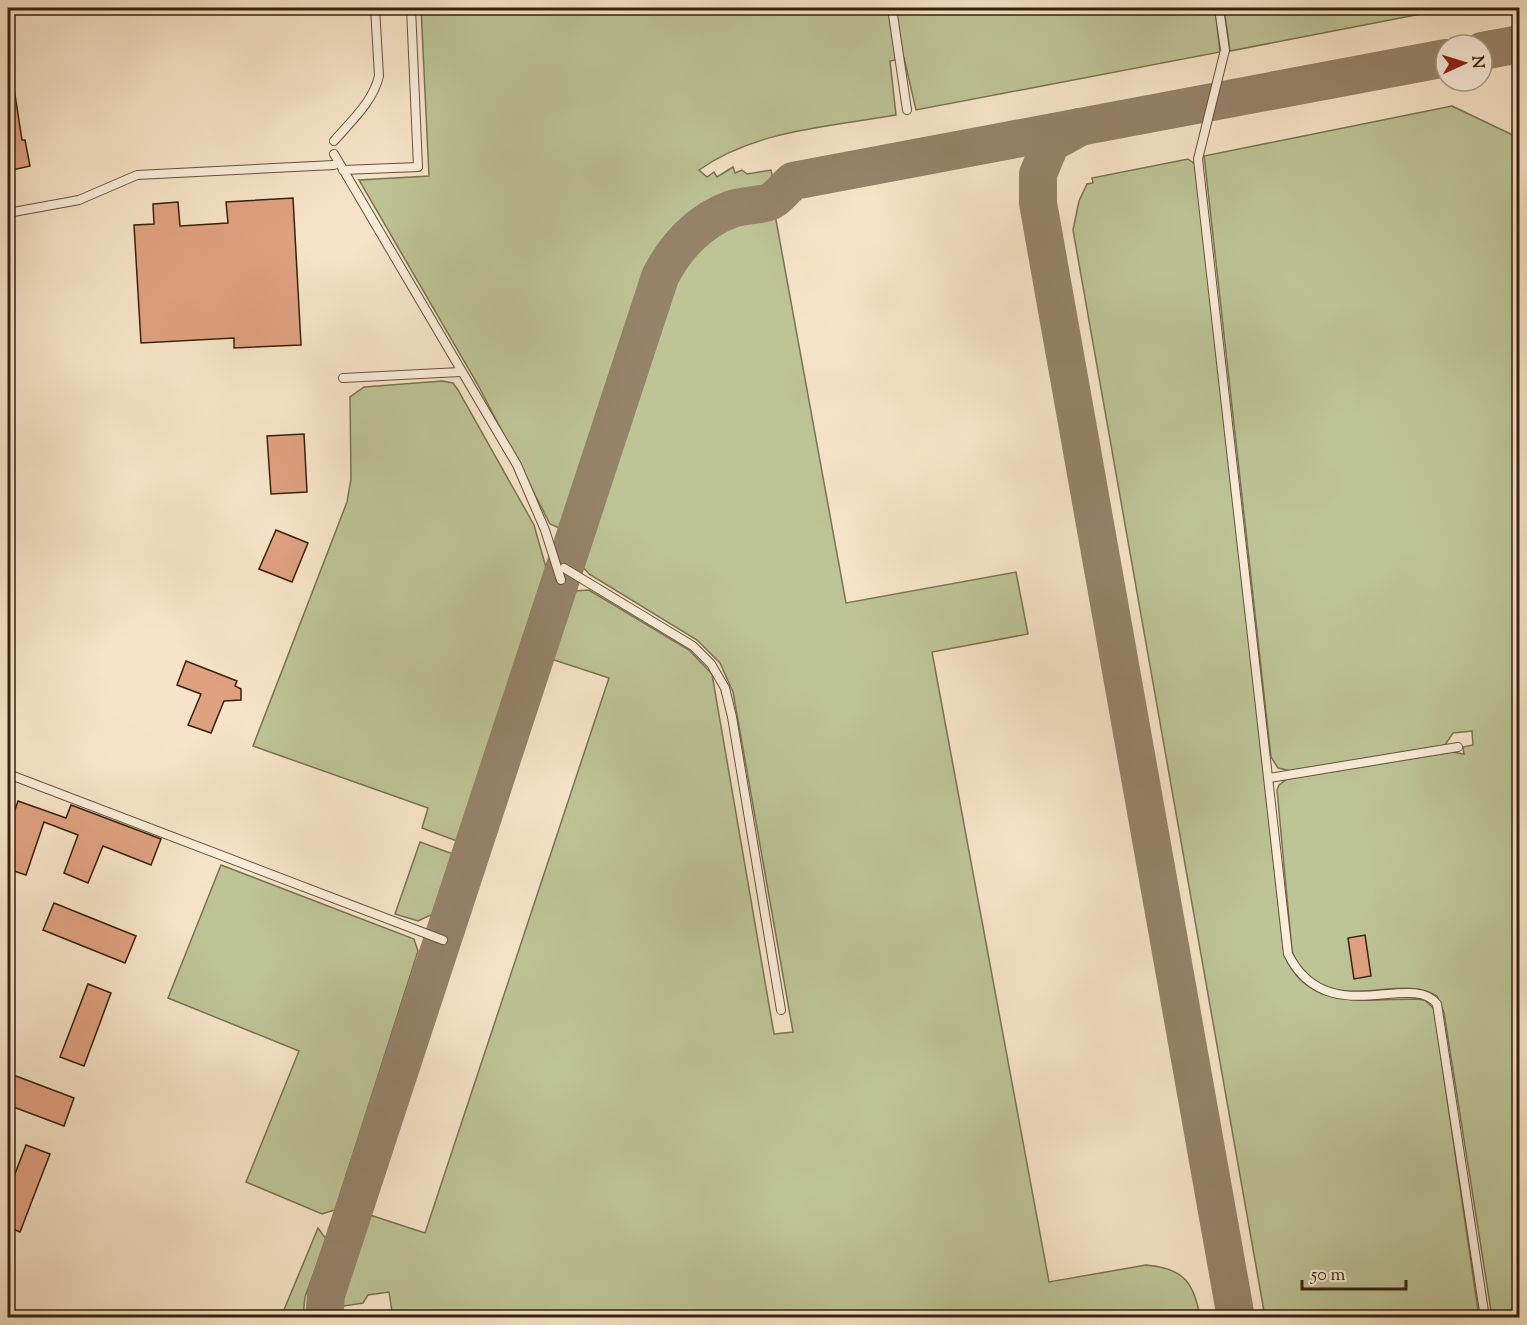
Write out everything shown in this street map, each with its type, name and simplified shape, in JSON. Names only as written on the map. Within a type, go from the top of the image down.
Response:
[{"type":"lane","points":[[334,141],[372,96],[377,85],[379,76],[375,8]]},
{"type":"lane","points":[[344,170],[418,167],[411,8]]},
{"type":"lane","points":[[892,8],[907,110]]},
{"type":"lane","points":[[1219,8],[1225,50],[1198,159],[1288,954],[1298,970],[1314,985],[1332,993],[1350,996],[1418,994],[1432,998],[1437,1004],[1485,1317]]},
{"type":"lane","points":[[334,154],[460,372],[517,465],[545,530],[561,580]]},
{"type":"lane","points":[[8,213],[79,200],[137,175],[334,165]]},
{"type":"lane","points":[[343,378],[460,372]]},
{"type":"lane","points":[[564,568],[693,646],[711,664],[725,688],[732,717],[781,1010]]},
{"type":"lane","points":[[1269,778],[1458,747]]},
{"type":"lane","points":[[8,774],[443,940]]},
{"type":"green space","points":[[421,8],[1215,8],[1220,52],[916,110],[904,58],[890,61],[896,115],[819,127],[768,138],[744,146],[699,170],[707,177],[714,172],[717,177],[733,167],[735,173],[742,170],[747,174],[771,170],[774,185],[765,195],[720,207],[699,219],[674,244],[661,263],[655,273],[603,432],[594,430],[563,527],[559,528],[550,524],[478,385],[359,180],[429,176]]},
{"type":"green space","points":[[1224,8],[1452,8],[1230,51]]},
{"type":"green space","points":[[1452,106],[1519,138],[1519,1317],[1492,1317],[1444,1013],[1437,996],[1421,990],[1402,988],[1360,991],[1339,990],[1320,985],[1304,973],[1292,951],[1277,790],[1279,785],[1287,779],[1452,752],[1464,754],[1463,747],[1473,745],[1472,731],[1453,733],[1445,745],[1291,771],[1278,768],[1271,757],[1204,156]]},
{"type":"green space","points":[[1188,159],[1195,164],[1284,954],[1294,973],[1307,986],[1322,994],[1358,1000],[1425,1000],[1434,1009],[1479,1317],[1265,1317],[1073,230],[1079,201],[1087,184],[1093,183],[1092,178]]},
{"type":"green space","points":[[746,211],[768,213],[776,220],[846,603],[1016,572],[1028,634],[932,652],[1049,1282],[1146,1265],[1169,1269],[1185,1279],[1190,1286],[1200,1317],[393,1318],[389,1292],[368,1295],[363,1303],[344,1306],[340,1300],[367,1214],[425,1233],[609,678],[551,659],[573,591],[589,590],[689,650],[712,674],[774,1034],[793,1032],[733,692],[720,663],[697,640],[589,574],[581,565],[623,439],[615,436],[666,282],[688,247],[705,231],[721,220]]},
{"type":"green space","points":[[442,381],[453,383],[458,390],[534,525],[547,571],[457,841],[422,828],[428,808],[253,746],[347,502],[351,479],[350,397],[364,387]]},
{"type":"green space","points":[[420,842],[453,854],[433,914],[418,921],[395,914]]},
{"type":"green space","points":[[221,865],[414,939],[418,951],[335,1210],[322,1214],[246,1182],[299,1051],[168,998]]},
{"type":"green space","points":[[318,1228],[326,1239],[305,1297],[303,1317],[281,1317]]},
{"type":"building","points":[[14,88],[22,140],[25,140],[30,166],[8,171],[8,89]]},
{"type":"building","points":[[293,198],[301,345],[234,348],[234,338],[141,343],[134,225],[154,224],[153,204],[178,202],[180,226],[228,223],[226,202]]},
{"type":"building","points":[[304,434],[307,492],[271,494],[267,436]]},
{"type":"building","points":[[276,530],[308,543],[292,582],[259,569]]},
{"type":"building","points":[[186,661],[237,681],[235,686],[241,689],[241,700],[224,701],[211,733],[188,725],[201,694],[177,685]]},
{"type":"building","points":[[18,801],[66,818],[71,805],[161,839],[151,865],[103,846],[88,883],[64,873],[78,835],[44,822],[26,875],[8,869],[8,830]]},
{"type":"building","points":[[54,903],[136,936],[125,963],[43,930]]},
{"type":"building","points":[[1365,935],[1371,976],[1354,979],[1348,938]]},
{"type":"building","points":[[88,984],[111,993],[84,1066],[60,1057]]},
{"type":"building","points":[[8,1073],[74,1098],[64,1126],[8,1105]]},
{"type":"building","points":[[26,1145],[50,1154],[20,1232],[8,1227],[8,1192]]},
{"type":"taxiway","points":[[1494,49],[1520,44]]},
{"type":"taxiway","points":[[324,1318],[326,1295],[660,277],[681,245],[709,220],[732,209],[769,202],[793,181],[1434,60]]},
{"type":"taxiway","points":[[1080,127],[1051,143],[1038,174],[1038,203],[1236,1318]]}]
